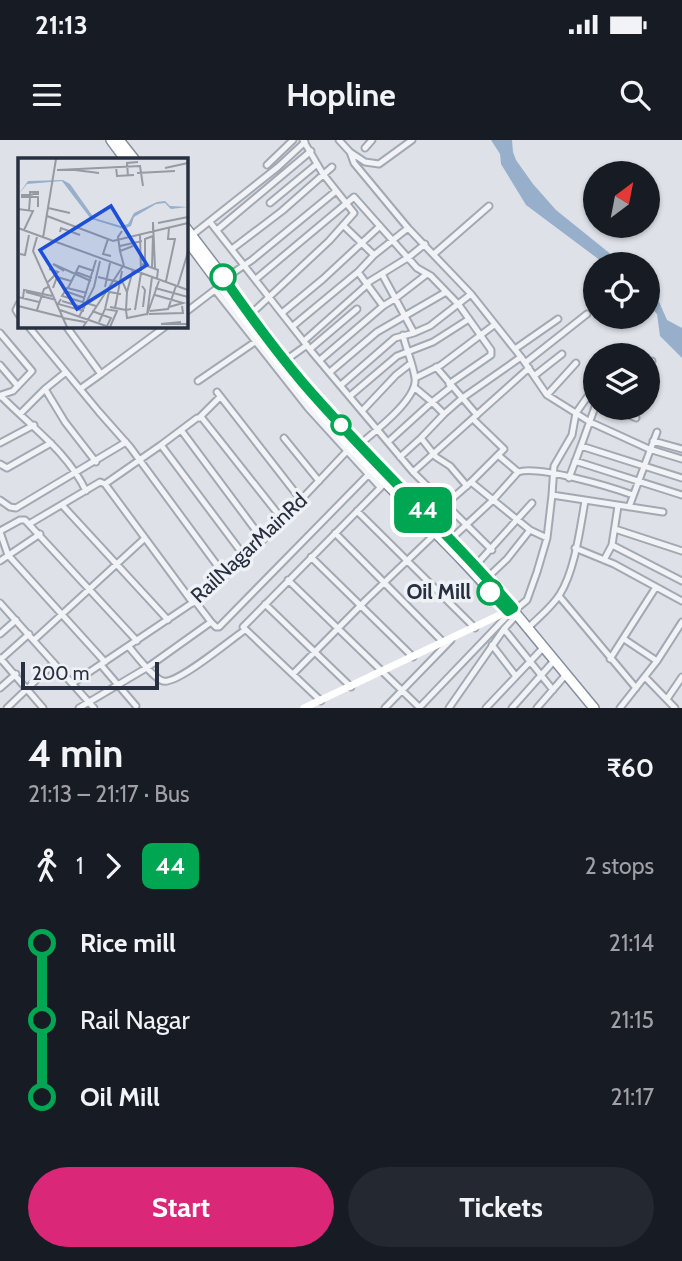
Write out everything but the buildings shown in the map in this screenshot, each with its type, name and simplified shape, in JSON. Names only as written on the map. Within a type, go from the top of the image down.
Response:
[{"type":"highway","points":[[111,140],[124,158]]},
{"type":"highway","points":[[119,140],[133,158]]},
{"type":"highway","points":[[187,234],[220,285],[297,386],[383,485],[436,533],[529,627],[594,708]]},
{"type":"highway","points":[[220,285],[251,314],[286,360],[359,445],[476,565],[586,708]]},
{"type":"street","points":[[267,165],[293,140]]},
{"type":"street","points":[[339,140],[365,162],[379,164],[412,140]]},
{"type":"street","points":[[348,150],[353,140]]},
{"type":"street","points":[[365,148],[372,140]]},
{"type":"street","points":[[187,234],[210,222],[307,141],[323,174],[354,213],[329,241],[251,314]]},
{"type":"street","points":[[348,150],[354,163],[408,228],[471,294],[548,395],[590,422],[649,449],[682,459]]},
{"type":"street","points":[[217,230],[312,151]]},
{"type":"street","points":[[270,202],[325,155]]},
{"type":"street","points":[[232,249],[282,211],[332,167]]},
{"type":"street","points":[[187,311],[336,191]]},
{"type":"street","points":[[256,279],[354,197],[421,272],[436,280],[459,305],[491,350],[491,355],[450,385],[388,442]]},
{"type":"street","points":[[434,254],[489,206]]},
{"type":"street","points":[[210,222],[400,457],[492,550]]},
{"type":"street","points":[[343,225],[373,254]]},
{"type":"street","points":[[282,313],[380,226]]},
{"type":"street","points":[[293,327],[358,272],[373,254],[408,228]]},
{"type":"street","points":[[307,345],[368,284],[425,244]]},
{"type":"street","points":[[358,272],[383,306]]},
{"type":"street","points":[[382,274],[414,333]]},
{"type":"street","points":[[320,360],[383,306],[427,274]]},
{"type":"street","points":[[220,285],[255,342],[307,408],[369,474],[383,485],[245,623],[245,629],[321,701]]},
{"type":"street","points":[[330,372],[377,332],[446,292]]},
{"type":"street","points":[[341,385],[395,338],[430,326],[471,294]]},
{"type":"street","points":[[286,360],[357,309]]},
{"type":"street","points":[[413,472],[432,452],[475,417],[525,363],[583,317]]},
{"type":"street","points":[[515,349],[558,318]]},
{"type":"street","points":[[349,396],[397,356],[433,342],[469,319]]},
{"type":"street","points":[[415,378],[436,367],[494,325]]},
{"type":"street","points":[[29,327],[126,442],[225,576]]},
{"type":"street","points":[[67,327],[101,374]]},
{"type":"street","points":[[80,389],[165,327]]},
{"type":"street","points":[[0,332],[32,372],[13,391],[0,396],[51,443],[76,472],[86,491]]},
{"type":"street","points":[[359,445],[398,410],[414,387],[415,378],[403,335]]},
{"type":"street","points":[[198,381],[255,342]]},
{"type":"street","points":[[534,376],[562,354]]},
{"type":"street","points":[[369,360],[380,371]]},
{"type":"street","points":[[400,457],[461,399],[525,363]]},
{"type":"street","points":[[548,395],[576,363]]},
{"type":"street","points":[[0,365],[17,385]]},
{"type":"street","points":[[362,411],[396,375],[410,365]]},
{"type":"street","points":[[430,519],[504,449],[436,367]]},
{"type":"street","points":[[20,414],[66,372]]},
{"type":"street","points":[[414,387],[444,414]]},
{"type":"street","points":[[45,389],[65,422],[96,462]]},
{"type":"street","points":[[105,484],[141,462],[199,418],[219,394],[301,500]]},
{"type":"street","points":[[288,580],[420,708],[512,612],[527,600],[547,538],[554,466],[572,435],[576,413],[583,403]]},
{"type":"street","points":[[199,418],[204,419],[282,519]]},
{"type":"street","points":[[569,478],[590,422]]},
{"type":"street","points":[[0,443],[34,425]]},
{"type":"street","points":[[181,430],[263,540]]},
{"type":"street","points":[[629,507],[657,432]]},
{"type":"street","points":[[284,438],[319,481]]},
{"type":"street","points":[[422,438],[438,459],[469,484],[494,499],[530,530],[547,538]]},
{"type":"street","points":[[653,441],[682,449]]},
{"type":"street","points":[[13,508],[96,462],[126,442]]},
{"type":"street","points":[[0,464],[7,468],[51,443]]},
{"type":"street","points":[[161,445],[245,557]]},
{"type":"street","points":[[581,446],[682,478]]},
{"type":"street","name":"RailNagarMainRd","points":[[73,683],[194,602],[225,576],[347,451]]},
{"type":"street","points":[[498,456],[518,472]]},
{"type":"street","points":[[575,461],[682,495]]},
{"type":"street","points":[[451,539],[494,499],[518,472],[529,470],[569,478],[608,486],[633,495]]},
{"type":"street","points":[[29,524],[100,482],[105,484],[216,627],[369,474]]},
{"type":"street","points":[[552,495],[663,512]]},
{"type":"street","points":[[0,500],[13,508],[20,520]]},
{"type":"street","points":[[529,627],[559,596],[575,548],[585,501]]},
{"type":"street","points":[[476,565],[519,521],[532,503]]},
{"type":"street","points":[[62,505],[168,620]]},
{"type":"street","points":[[604,560],[612,545],[618,506]]},
{"type":"street","points":[[357,511],[475,628]]},
{"type":"street","points":[[135,707],[103,663],[8,555],[0,532],[20,520],[25,520],[137,641]]},
{"type":"street","points":[[615,529],[682,551]]},
{"type":"street","points":[[487,578],[507,559],[530,530]]},
{"type":"street","points":[[334,533],[443,642]]},
{"type":"street","points":[[293,674],[436,533]]},
{"type":"street","points":[[0,561],[40,534]]},
{"type":"street","points":[[34,640],[145,538]]},
{"type":"street","points":[[612,545],[682,581]]},
{"type":"street","points":[[575,548],[604,560],[682,601]]},
{"type":"street","points":[[311,557],[413,656]]},
{"type":"street","points":[[610,659],[656,587]]},
{"type":"street","points":[[559,596],[636,688]]},
{"type":"street","points":[[265,604],[351,687]]},
{"type":"street","points":[[1,606],[94,708]]},
{"type":"street","points":[[304,708],[512,612]]},
{"type":"street","points":[[449,708],[504,629],[512,612]]},
{"type":"street","points":[[0,634],[16,620]]},
{"type":"street","points":[[79,708],[148,667],[211,622]]},
{"type":"street","points":[[620,708],[656,662],[682,622]]},
{"type":"street","points":[[129,647],[159,680],[170,681],[184,674],[245,629]]},
{"type":"street","points":[[504,629],[553,690]]},
{"type":"street","points":[[29,634],[0,659],[16,674],[43,708]]},
{"type":"street","points":[[388,707],[453,637]]},
{"type":"street","points":[[624,639],[656,662]]},
{"type":"street","points":[[492,645],[515,676]]},
{"type":"street","points":[[486,708],[541,650]]},
{"type":"street","points":[[6,708],[54,663]]},
{"type":"street","points":[[512,708],[552,663]]},
{"type":"street","points":[[0,688],[16,674]]},
{"type":"street","points":[[645,677],[669,704],[682,677]]},
{"type":"street","points":[[537,708],[563,678]]},
{"type":"water","points":[[491,140],[512,140],[516,160],[533,184],[556,210],[583,232],[583,238],[591,238],[608,252],[589,252],[526,205],[501,164],[500,154]]},
{"type":"water","points":[[660,304],[667,320],[682,328],[682,358],[660,336]]},
{"type":"bus line","name":"44","points":[[223,277],[302,382],[513,608],[508,611],[490,592]]},
{"type":"place","name":"Oil Mill","points":[[490,592]]}]
